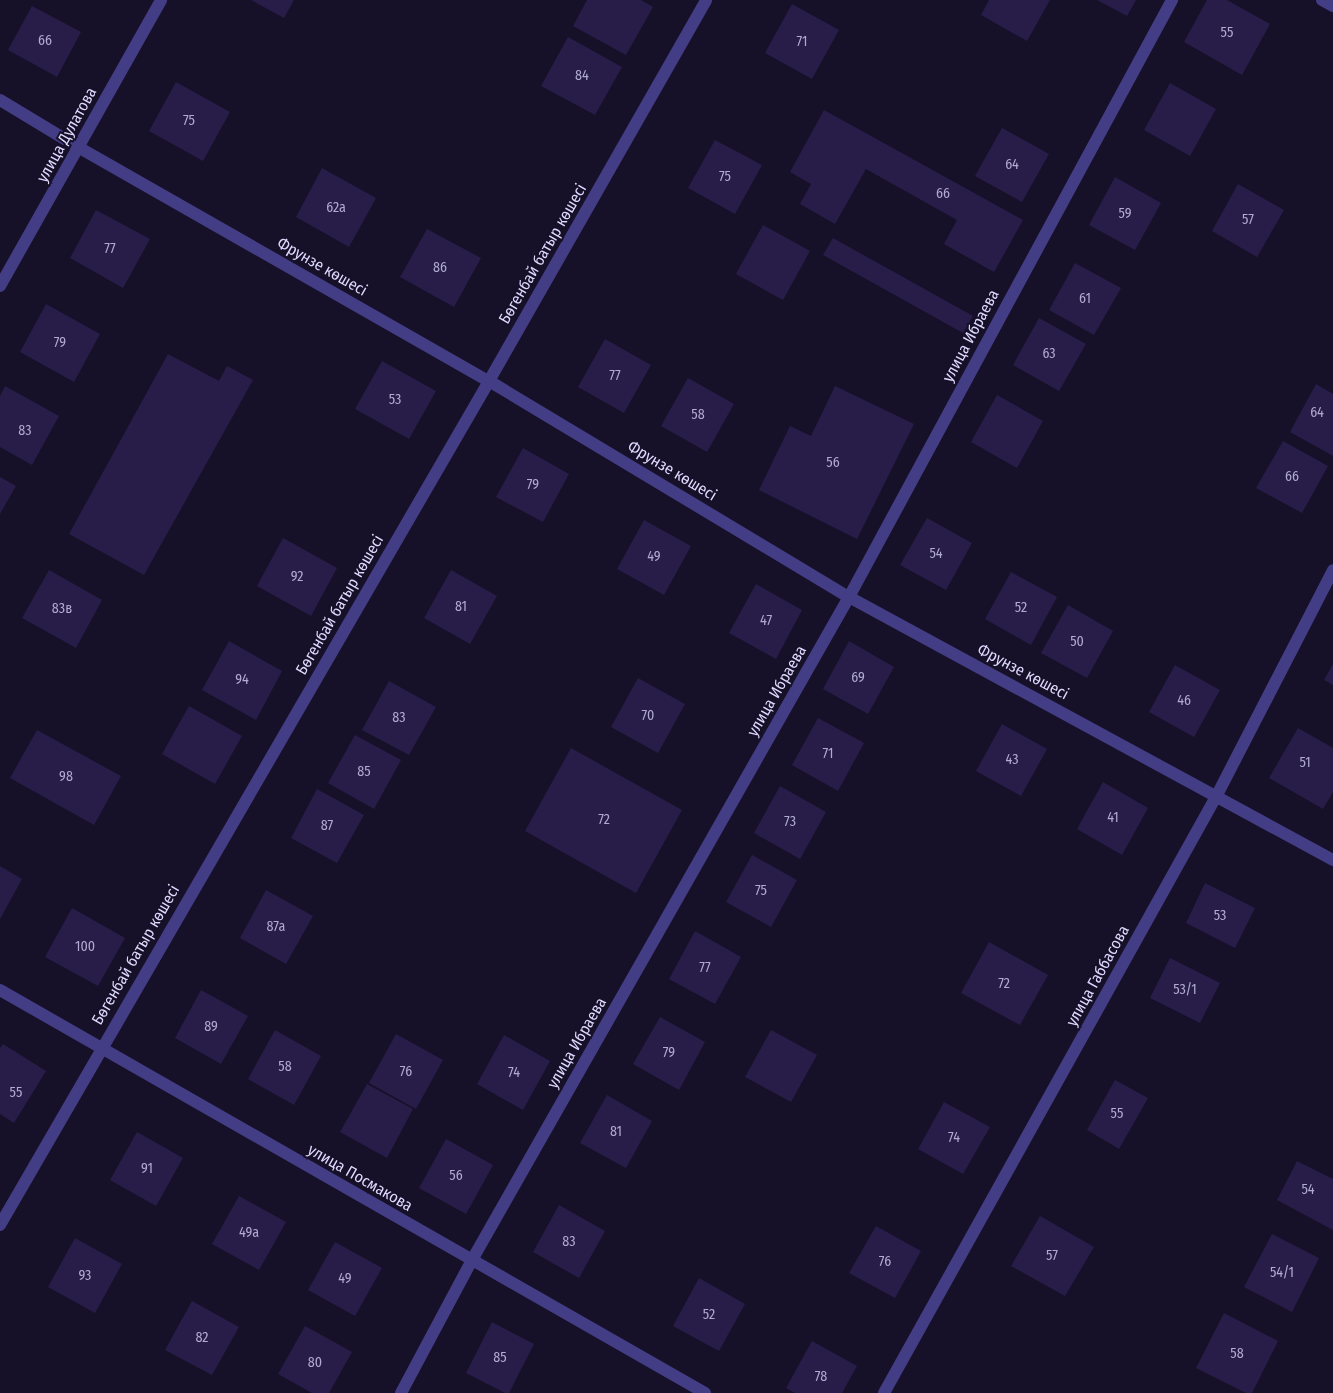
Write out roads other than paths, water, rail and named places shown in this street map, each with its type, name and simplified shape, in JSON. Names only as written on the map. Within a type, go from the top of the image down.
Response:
[{"type":"street","name":"улица Дулатова","points":[[0,286],[161,0]]},
{"type":"street","name":"Бөгенбай батыр көшесі","points":[[0,1225],[100,1049],[489,380],[706,0]]},
{"type":"street","name":"улица Ибраева","points":[[401,1393],[472,1260],[849,596],[1172,0]]},
{"type":"street","points":[[1322,0],[1333,6]]},
{"type":"street","name":"Фрунзе көшесі","points":[[0,100],[78,147],[489,380],[849,596],[1333,860]]},
{"type":"street","name":"улица Габбасова","points":[[884,1393],[1217,796],[1333,570]]},
{"type":"street","name":"улица Посмакова","points":[[0,990],[100,1049],[705,1393]]}]
